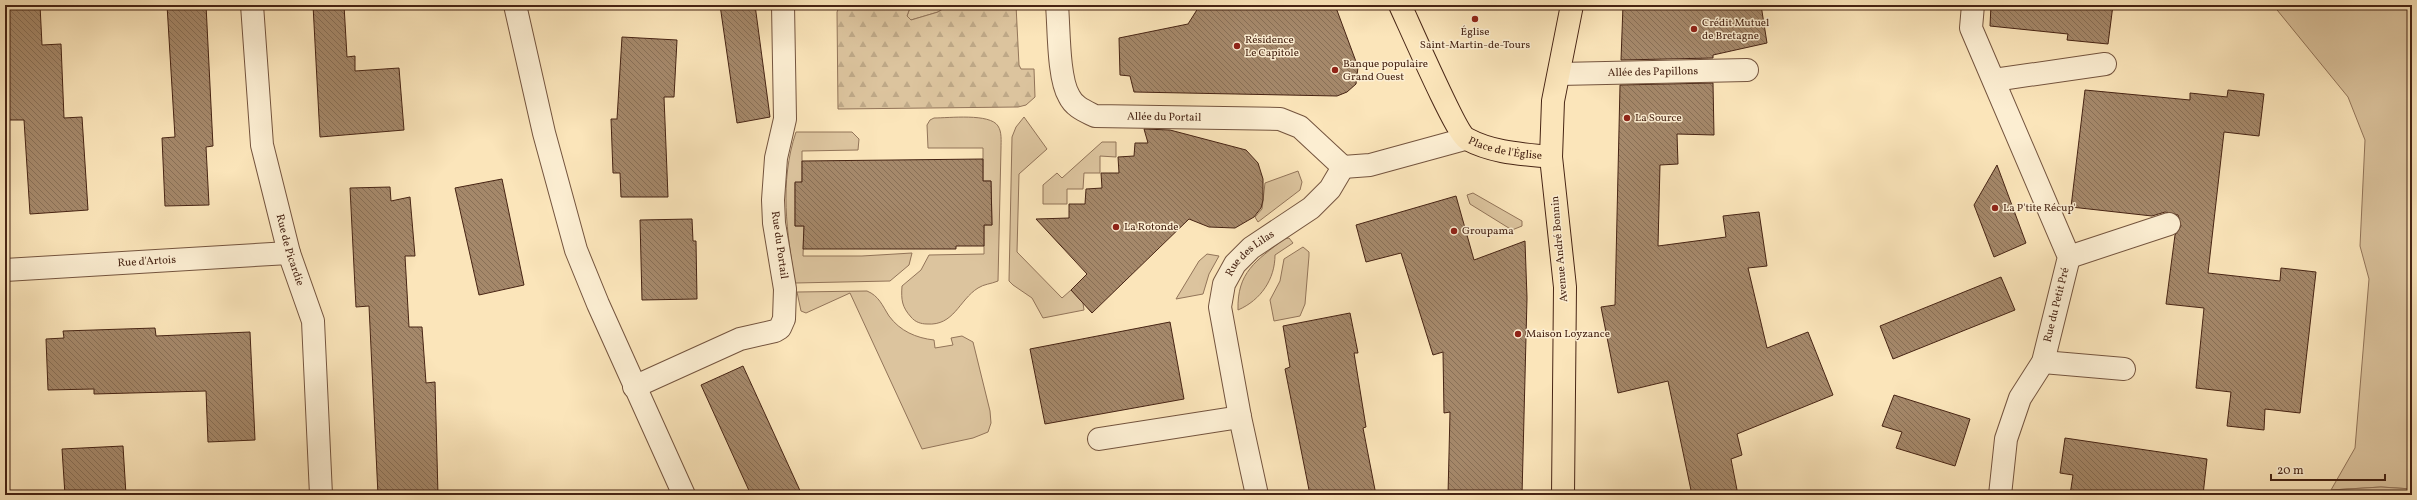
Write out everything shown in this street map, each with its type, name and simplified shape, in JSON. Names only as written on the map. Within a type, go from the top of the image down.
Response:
[{"type":"main road","name":"Place de l'Église","points":[[1400,5],[1451,116],[1465,139],[1499,151],[1550,156]]},
{"type":"main road","name":"Avenue André Bonnin","points":[[1563,495],[1565,287],[1550,156],[1553,101],[1572,5]]},
{"type":"street","name":"Rue de Picardie","points":[[252,5],[262,145],[289,253],[313,321],[321,495]]},
{"type":"street","points":[[515,5],[544,133],[576,250],[634,387],[684,495]]},
{"type":"street","name":"Rue du Portail","points":[[634,387],[740,339],[775,331],[780,328],[784,319],[785,289],[774,223],[773,200],[776,158],[785,119],[782,5]]},
{"type":"street","name":"Allée du Portail","points":[[1057,5],[1063,76],[1068,96],[1080,109],[1095,116],[1280,119],[1300,127],[1343,167]]},
{"type":"street","name":"Rue du Petit Pré","points":[[1973,5],[1971,28],[2069,257],[2043,362],[2020,398],[2006,439],[2000,495]]},
{"type":"street","points":[[1994,80],[2106,64]]},
{"type":"street","name":"Allée des Papillons","points":[[1558,74],[1747,70]]},
{"type":"street","points":[[1343,167],[1370,165],[1465,139]]},
{"type":"street","name":"Rue des Lilas","points":[[1257,495],[1240,417],[1220,307],[1224,284],[1235,264],[1251,248],[1311,208],[1330,189],[1343,167]]},
{"type":"street","points":[[2069,257],[2169,224]]},
{"type":"street","name":"Rue d'Artois","points":[[5,270],[289,253]]},
{"type":"street","points":[[2043,362],[2124,369]]},
{"type":"street","points":[[1099,439],[1240,417]]},
{"type":"green space","points":[[840,5],[911,5],[907,16],[911,20],[938,12],[949,5],[1016,5],[1019,65],[1021,69],[1034,69],[1035,97],[1026,105],[1018,107],[838,109],[837,12]]},
{"type":"green space","points":[[911,5],[949,5],[938,12],[911,20],[907,16]]},
{"type":"green space","points":[[2273,5],[2412,5],[2412,489],[2381,487],[2331,490],[2355,448],[2369,279],[2360,246],[2365,140],[2348,97]]},
{"type":"green space","points":[[969,117],[987,119],[994,122],[999,128],[1001,142],[998,281],[978,288],[971,293],[956,311],[944,321],[936,324],[927,324],[914,320],[906,310],[902,299],[902,286],[921,270],[929,255],[984,254],[984,225],[992,225],[991,181],[983,181],[983,148],[928,148],[927,125],[930,120],[934,118]]},
{"type":"green space","points":[[1024,117],[1047,149],[1019,174],[1017,252],[1062,298],[1071,290],[1083,303],[1084,310],[1043,318],[1032,298],[1009,281],[1012,137],[1016,127]]},
{"type":"green space","points":[[796,132],[852,132],[859,139],[858,150],[802,151],[802,182],[795,183],[795,226],[804,226],[803,256],[862,256],[912,253],[909,265],[890,281],[795,283],[787,226],[786,189],[791,151]]},
{"type":"green space","points":[[1102,142],[1116,142],[1116,157],[1100,156],[1100,173],[1084,173],[1083,189],[1067,189],[1067,204],[1043,204],[1043,185],[1057,173],[1062,178]]},
{"type":"green space","points":[[1298,171],[1302,182],[1300,190],[1258,222],[1255,217],[1262,209],[1265,183]]},
{"type":"green space","points":[[1473,193],[1522,221],[1522,226],[1512,230],[1470,204],[1467,195]]},
{"type":"green space","points":[[1289,238],[1293,243],[1275,255],[1272,272],[1265,288],[1253,301],[1238,310],[1241,286],[1250,268],[1284,239]]},
{"type":"green space","points":[[1303,247],[1309,252],[1305,304],[1300,316],[1274,321],[1270,300],[1280,281],[1284,259]]},
{"type":"green space","points":[[1207,254],[1219,256],[1209,274],[1203,294],[1176,299],[1199,261]]},
{"type":"green space","points":[[867,291],[877,298],[898,326],[903,330],[921,338],[934,340],[935,348],[953,345],[951,338],[962,336],[973,342],[990,411],[991,423],[988,432],[973,438],[922,449],[850,293],[806,313],[801,311],[797,292]]},
{"type":"green space","points":[[2381,487],[2412,489],[2412,495],[2326,495],[2331,490]]},
{"type":"building","points":[[5,5],[40,5],[42,45],[61,44],[64,118],[82,117],[88,210],[30,214],[24,120],[8,120],[5,75]]},
{"type":"building","points":[[167,5],[206,5],[213,146],[206,147],[209,205],[165,206],[162,138],[175,137]]},
{"type":"building","points":[[313,5],[344,5],[347,57],[355,56],[355,71],[399,68],[404,130],[320,137]]},
{"type":"building","points":[[720,5],[755,5],[770,117],[737,123]]},
{"type":"building","name":"Résidence Le Capitole","points":[[1200,5],[1335,5],[1358,67],[1356,84],[1347,92],[1337,96],[1134,92],[1130,76],[1120,75],[1119,38],[1188,24]]},
{"type":"building","name":"Crédit Mutuel de Bretagne","points":[[1623,5],[1761,5],[1767,43],[1713,55],[1713,58],[1621,60]]},
{"type":"building","points":[[1991,5],[2113,5],[2108,44],[2067,40],[2068,34],[1990,26]]},
{"type":"building","points":[[622,37],[677,40],[674,97],[664,97],[668,197],[621,197],[620,173],[613,173],[611,119],[617,119]]},
{"type":"building","points":[[1713,83],[1714,135],[1677,134],[1678,164],[1660,165],[1658,246],[1726,237],[1723,216],[1759,212],[1767,266],[1748,268],[1767,348],[1808,332],[1833,395],[1737,434],[1742,455],[1731,459],[1738,495],[1692,495],[1668,381],[1618,393],[1601,307],[1615,305],[1620,85]]},
{"type":"building","points":[[2085,90],[2190,100],[2190,93],[2227,97],[2228,90],[2264,94],[2259,136],[2224,132],[2208,273],[2280,281],[2281,268],[2316,272],[2300,413],[2265,409],[2264,430],[2227,426],[2231,392],[2196,388],[2204,308],[2166,304],[2175,235],[2181,226],[2178,215],[2165,212],[2152,216],[2071,207]]},
{"type":"building","name":"La Rotonde","points":[[1144,129],[1170,130],[1246,150],[1258,163],[1263,179],[1263,200],[1261,208],[1254,217],[1235,228],[1209,227],[1189,219],[1092,313],[1071,290],[1087,274],[1036,219],[1069,218],[1069,204],[1085,204],[1086,189],[1102,188],[1101,173],[1119,173],[1118,157],[1134,156],[1135,143],[1148,143]]},
{"type":"building","points":[[983,159],[983,181],[991,181],[992,225],[984,225],[984,246],[956,246],[956,249],[803,249],[804,226],[795,226],[795,182],[802,182],[802,161]]},
{"type":"building","points":[[1997,165],[2026,243],[1994,257],[1974,205]]},
{"type":"building","points":[[502,179],[524,285],[479,295],[455,188]]},
{"type":"building","points":[[390,187],[391,201],[410,197],[415,256],[405,256],[409,327],[422,327],[426,383],[435,382],[438,495],[378,495],[369,306],[356,307],[350,188]]},
{"type":"building","points":[[1456,196],[1474,260],[1525,241],[1527,298],[1522,495],[1448,495],[1450,412],[1444,413],[1443,352],[1433,355],[1401,253],[1366,262],[1356,225]]},
{"type":"building","points":[[692,219],[693,241],[696,241],[697,299],[642,300],[640,220]]},
{"type":"building","points":[[2001,277],[2015,310],[1893,359],[1880,326]]},
{"type":"building","points":[[1350,313],[1358,353],[1354,353],[1366,427],[1363,428],[1376,495],[1310,495],[1285,369],[1290,367],[1283,326]]},
{"type":"building","points":[[1170,322],[1184,399],[1045,424],[1030,349]]},
{"type":"building","points":[[155,328],[156,336],[250,332],[255,440],[208,442],[206,391],[94,394],[94,389],[48,390],[46,339],[64,338],[63,331]]},
{"type":"building","points":[[743,366],[802,495],[751,495],[701,385]]},
{"type":"building","points":[[1894,395],[1970,419],[1955,466],[1896,448],[1902,432],[1882,426]]},
{"type":"building","points":[[2065,438],[2207,459],[2203,495],[2070,495],[2073,475],[2060,473]]},
{"type":"building","points":[[123,446],[126,495],[65,495],[62,449]]},
{"type":"place","name":"Église Saint-Martin-de-Tours","points":[[1475,19]]},
{"type":"place","name":"Crédit Mutuel de Bretagne","points":[[1694,29]]},
{"type":"place","name":"Résidence Le Capitole","points":[[1237,46]]},
{"type":"place","name":"Banque populaire Grand Ouest","points":[[1335,70]]},
{"type":"place","name":"La Source","points":[[1627,118]]},
{"type":"place","name":"La P'tite Récup'","points":[[1995,208]]},
{"type":"place","name":"La Rotonde","points":[[1116,227]]},
{"type":"place","name":"Groupama","points":[[1454,231]]},
{"type":"place","name":"Maison Loyzance","points":[[1518,334]]}]
